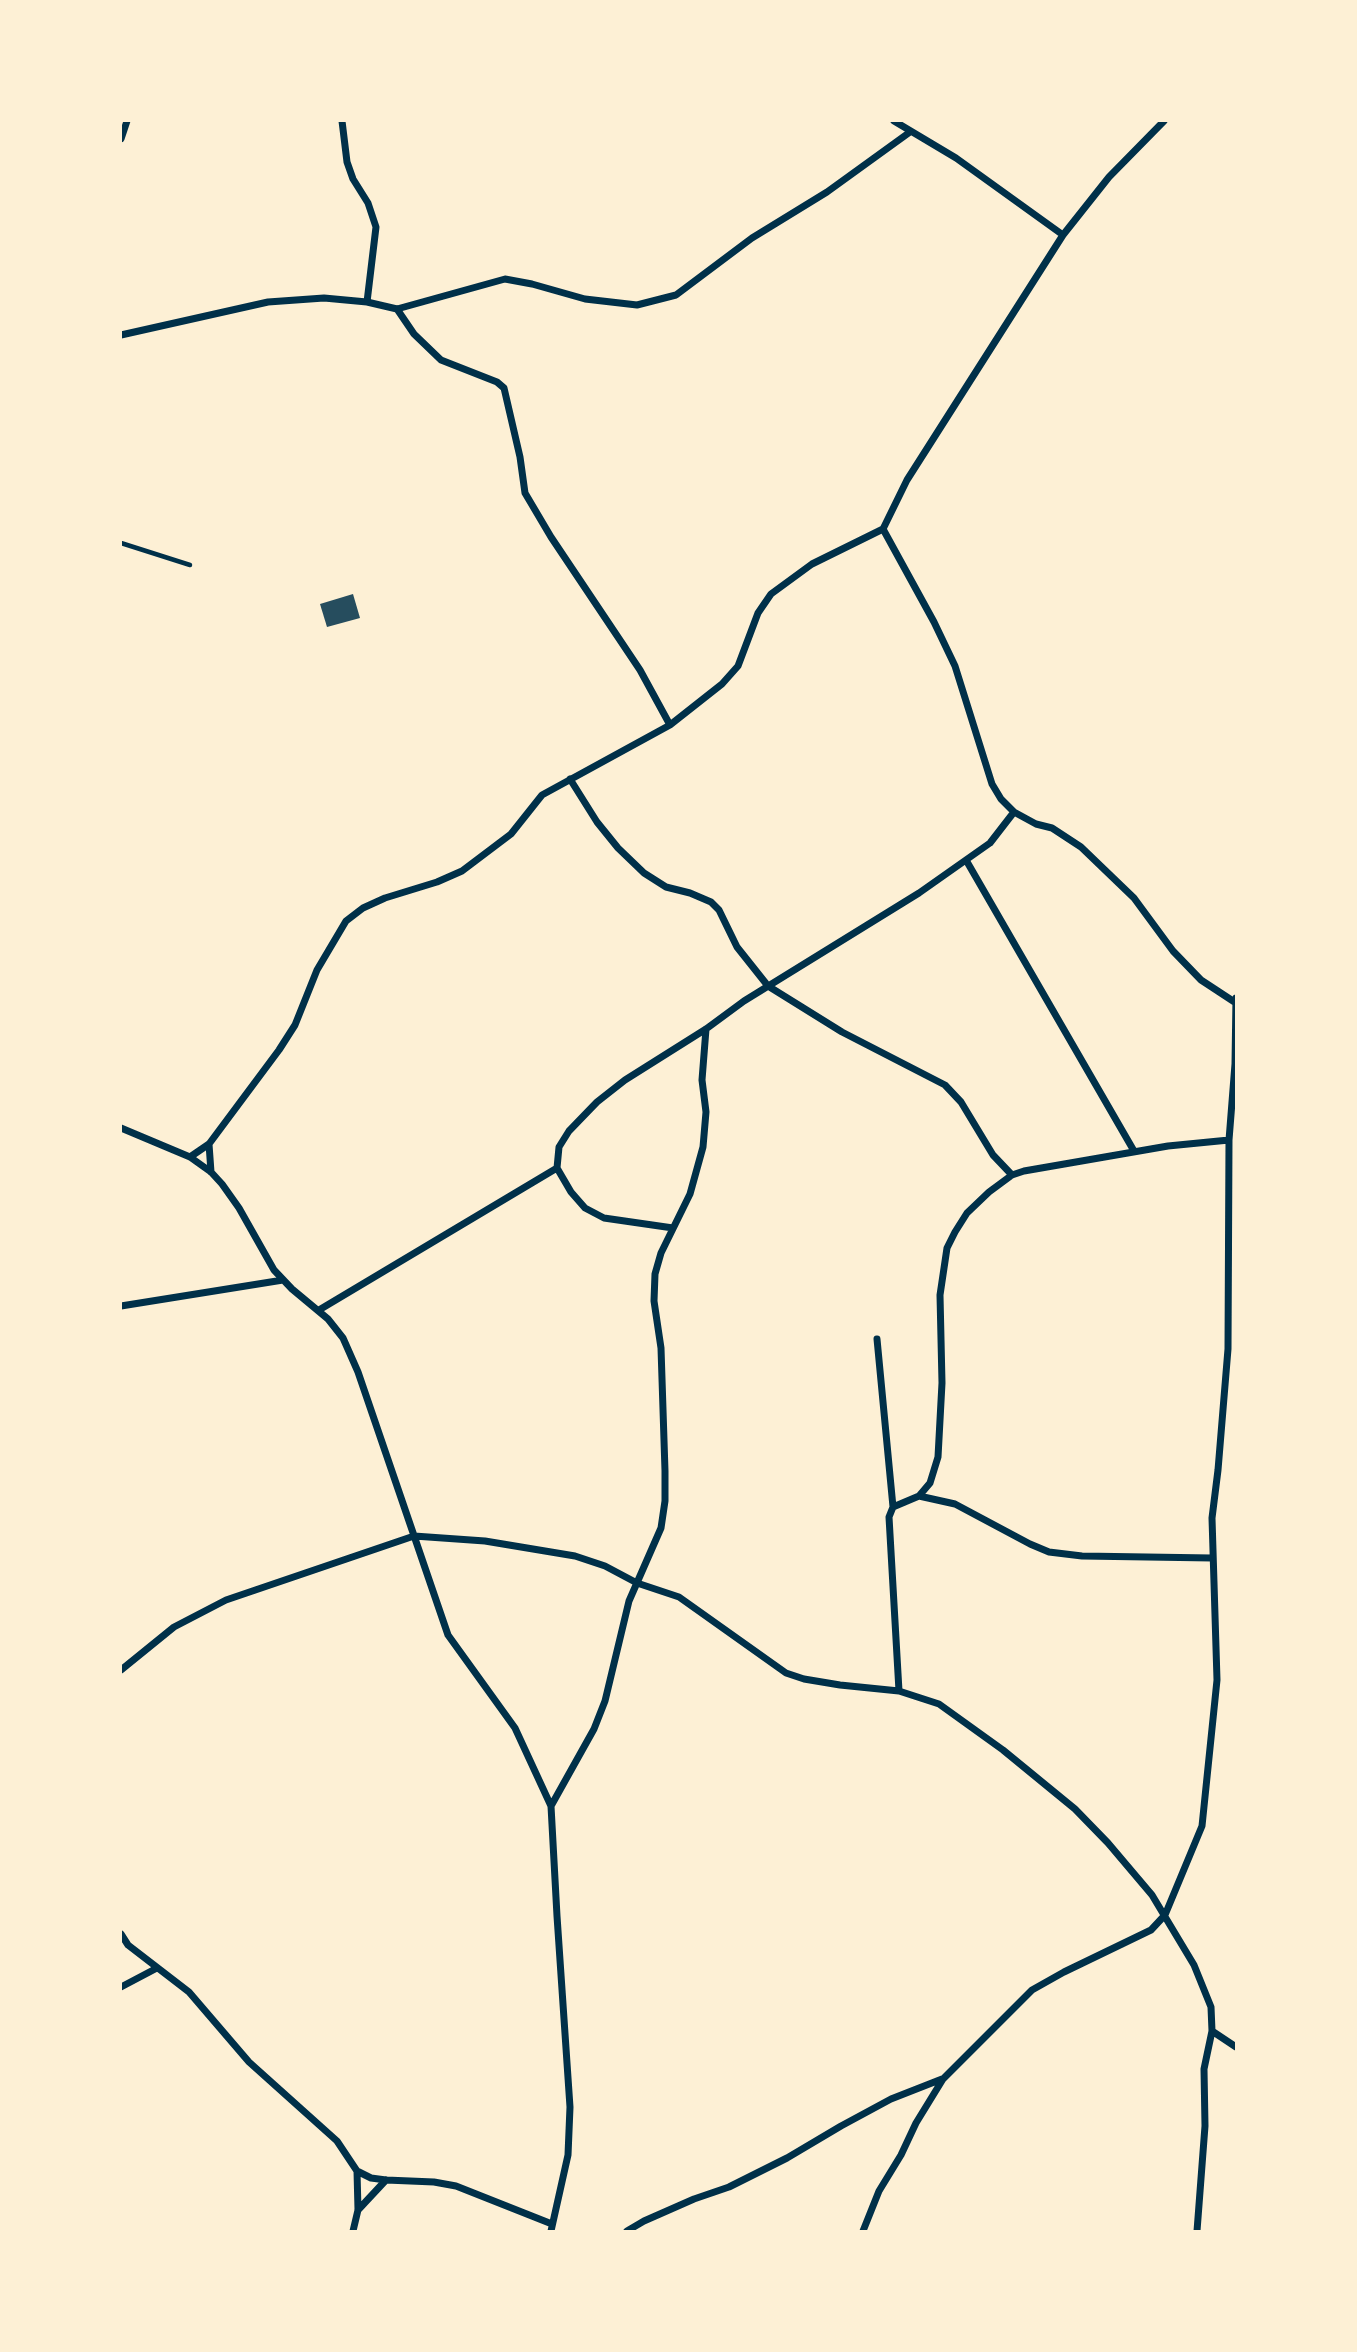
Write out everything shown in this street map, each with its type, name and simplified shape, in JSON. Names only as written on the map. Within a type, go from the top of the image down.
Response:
[{"type":"street","points":[[121,139],[127,121]]},
{"type":"street","points":[[342,121],[347,162],[353,179],[373,213],[376,227],[368,302]]},
{"type":"street","points":[[894,121],[956,158],[1063,235]]},
{"type":"street","points":[[190,1157],[209,1144],[240,1105],[295,1025],[317,970],[346,921],[363,908],[386,898],[437,883],[462,871],[510,834],[542,795],[670,725],[722,684],[738,666],[758,613],[771,594],[812,564],[883,529],[907,480],[1063,235],[1109,177],[1164,121]]},
{"type":"street","points":[[121,335],[268,302],[324,298],[368,302],[397,309],[505,279],[585,299],[637,305],[676,295],[752,238],[827,192],[910,132]]},
{"type":"street","points":[[397,309],[414,334],[441,359],[497,382],[504,388],[520,457],[525,493],[551,537],[640,670],[670,725]]},
{"type":"street","points":[[883,529],[955,666],[992,784],[1001,799],[1014,811],[1036,824],[1052,828],[1081,847],[1135,898],[1173,951],[1201,980],[1236,1003]]},
{"type":"street","points":[[570,779],[597,822],[618,848],[644,873],[666,887],[711,902],[719,910],[737,947],[768,986],[842,1032],[945,1085],[961,1102],[993,1155],[1012,1175]]},
{"type":"street","points":[[673,1228],[604,1218],[585,1208],[570,1192],[557,1168],[559,1147],[569,1131],[597,1102],[625,1080],[706,1030],[768,986],[919,892],[990,843],[1014,811]]},
{"type":"street","points":[[966,860],[1134,1151]]},
{"type":"street","points":[[863,2231],[878,2190],[901,2155],[916,2123],[943,2079],[1032,1990],[1151,1930],[1165,1915],[1202,1826],[1217,1680],[1212,1518],[1228,1349],[1229,1140],[1235,1064],[1236,998]]},
{"type":"street","points":[[551,1806],[598,1720],[605,1701],[623,1619],[661,1528],[665,1501],[661,1348],[654,1301],[655,1274],[661,1253],[690,1194],[703,1147],[706,1112],[702,1080],[706,1030]]},
{"type":"street","points":[[121,1128],[190,1157],[211,1172],[239,1208],[261,1251],[283,1280],[319,1310],[343,1338],[358,1372],[448,1635],[514,1728],[551,1806],[570,2107],[568,2155],[551,2228],[456,2186],[371,2178],[357,2171],[337,2141],[249,2062],[225,2037],[190,1992],[128,1945],[121,1934]]},
{"type":"street","points":[[893,1507],[919,1496],[930,1483],[938,1457],[942,1383],[940,1295],[947,1248],[967,1213],[1012,1175],[1024,1171],[1134,1151],[1229,1140]]},
{"type":"street","points":[[209,1144],[211,1172]]},
{"type":"street","points":[[319,1310],[557,1168]]},
{"type":"street","points":[[121,1306],[283,1280]]},
{"type":"street","points":[[877,1339],[893,1507],[888,1517],[900,1691]]},
{"type":"street","points":[[919,1496],[955,1504],[1049,1552],[1082,1556],[1212,1558]]},
{"type":"street","points":[[121,1670],[174,1626],[226,1600],[414,1536],[485,1541],[575,1556],[679,1597],[786,1673],[840,1685],[900,1691],[939,1704],[1038,1777],[1108,1843],[1144,1885],[1165,1915],[1205,1988],[1211,2007],[1212,2031],[1204,2069],[1205,2126],[1197,2231]]},
{"type":"street","points":[[121,1987],[157,1968]]},
{"type":"street","points":[[1212,2031],[1236,2047]]},
{"type":"street","points":[[627,2231],[657,2215],[729,2187],[787,2158],[891,2099],[943,2079]]},
{"type":"street","points":[[353,2231],[358,2210],[357,2171]]},
{"type":"street","points":[[358,2210],[386,2180]]},
{"type":"lane","points":[[121,542],[190,565]]},
{"type":"building","points":[[353,594],[360,618],[327,627],[320,604]]}]
